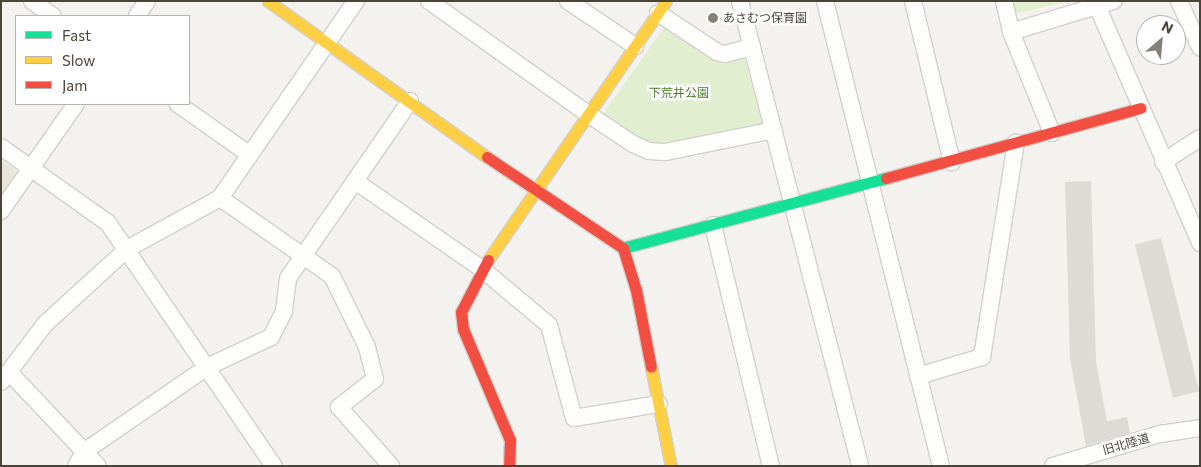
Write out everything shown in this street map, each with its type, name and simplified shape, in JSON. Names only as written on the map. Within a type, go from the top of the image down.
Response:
[{"type":"street","points":[[32,1],[52,15]]},
{"type":"street","points":[[138,15],[147,1]]},
{"type":"street","points":[[268,1],[535,192],[623,248],[636,290],[671,466]]},
{"type":"street","points":[[98,466],[5,377],[45,324],[127,249],[220,198],[356,1]]},
{"type":"street","points":[[430,1],[588,114],[633,144],[649,151],[665,152],[774,130]]},
{"type":"street","points":[[568,1],[635,46]]},
{"type":"street","points":[[740,1],[794,204],[860,466]]},
{"type":"street","points":[[825,1],[941,466]]},
{"type":"street","points":[[913,1],[952,162]]},
{"type":"street","points":[[1004,1],[1011,32],[1052,133]]},
{"type":"street","points":[[1011,32],[1095,4],[1113,1]]},
{"type":"street","points":[[1179,1],[1199,43]]},
{"type":"street","points":[[1095,4],[1200,243]]},
{"type":"street","points":[[509,466],[510,440],[463,329],[460,312],[482,269],[662,7],[717,52],[725,54],[752,48]]},
{"type":"street","points":[[76,466],[85,452],[207,367],[271,337],[284,312],[288,278],[410,101]]},
{"type":"street","points":[[1,210],[75,105]]},
{"type":"street","points":[[179,105],[250,155]]},
{"type":"street","points":[[623,248],[952,162],[1141,108]]},
{"type":"street","points":[[1163,162],[1200,138]]},
{"type":"street","points":[[918,376],[982,357],[1016,143]]},
{"type":"street","points":[[1,147],[108,224],[127,249],[274,466]]},
{"type":"street","points":[[355,180],[482,269],[549,325],[574,418],[659,404]]},
{"type":"street","points":[[220,198],[302,257],[332,276],[369,355],[375,378],[339,407],[391,466]]},
{"type":"street","points":[[713,225],[771,466]]},
{"type":"street","name":"旧北陸道","points":[[1054,466],[1160,434],[1200,428]]},
{"type":"shaded area","points":[[1,160],[18,172],[19,180],[1,205]]},
{"type":"green space","points":[[1012,1],[1069,1],[1014,14]]},
{"type":"green space","name":"下荒井公園","points":[[668,22],[744,57],[764,128],[664,147],[644,144],[602,115]]},
{"type":"building","points":[[1091,181],[1096,362],[1107,421],[1127,417],[1130,433],[1086,446],[1070,359],[1065,182]]},
{"type":"building","points":[[1161,238],[1199,391],[1173,398],[1135,245]]},
{"type":"traffic: fast","points":[[623,248],[886,178]]},
{"type":"traffic: slow","points":[[268,1],[487,157]]},
{"type":"traffic: slow","points":[[488,260],[666,1]]},
{"type":"traffic: slow","points":[[651,367],[671,466]]},
{"type":"traffic: jam","points":[[886,178],[1141,108]]},
{"type":"traffic: jam","points":[[487,157],[623,248],[636,290],[651,367]]},
{"type":"traffic: jam","points":[[488,260],[461,312],[463,329],[510,440],[509,466]]},
{"type":"place","name":"あさむつ保育園","points":[[713,18]]}]
